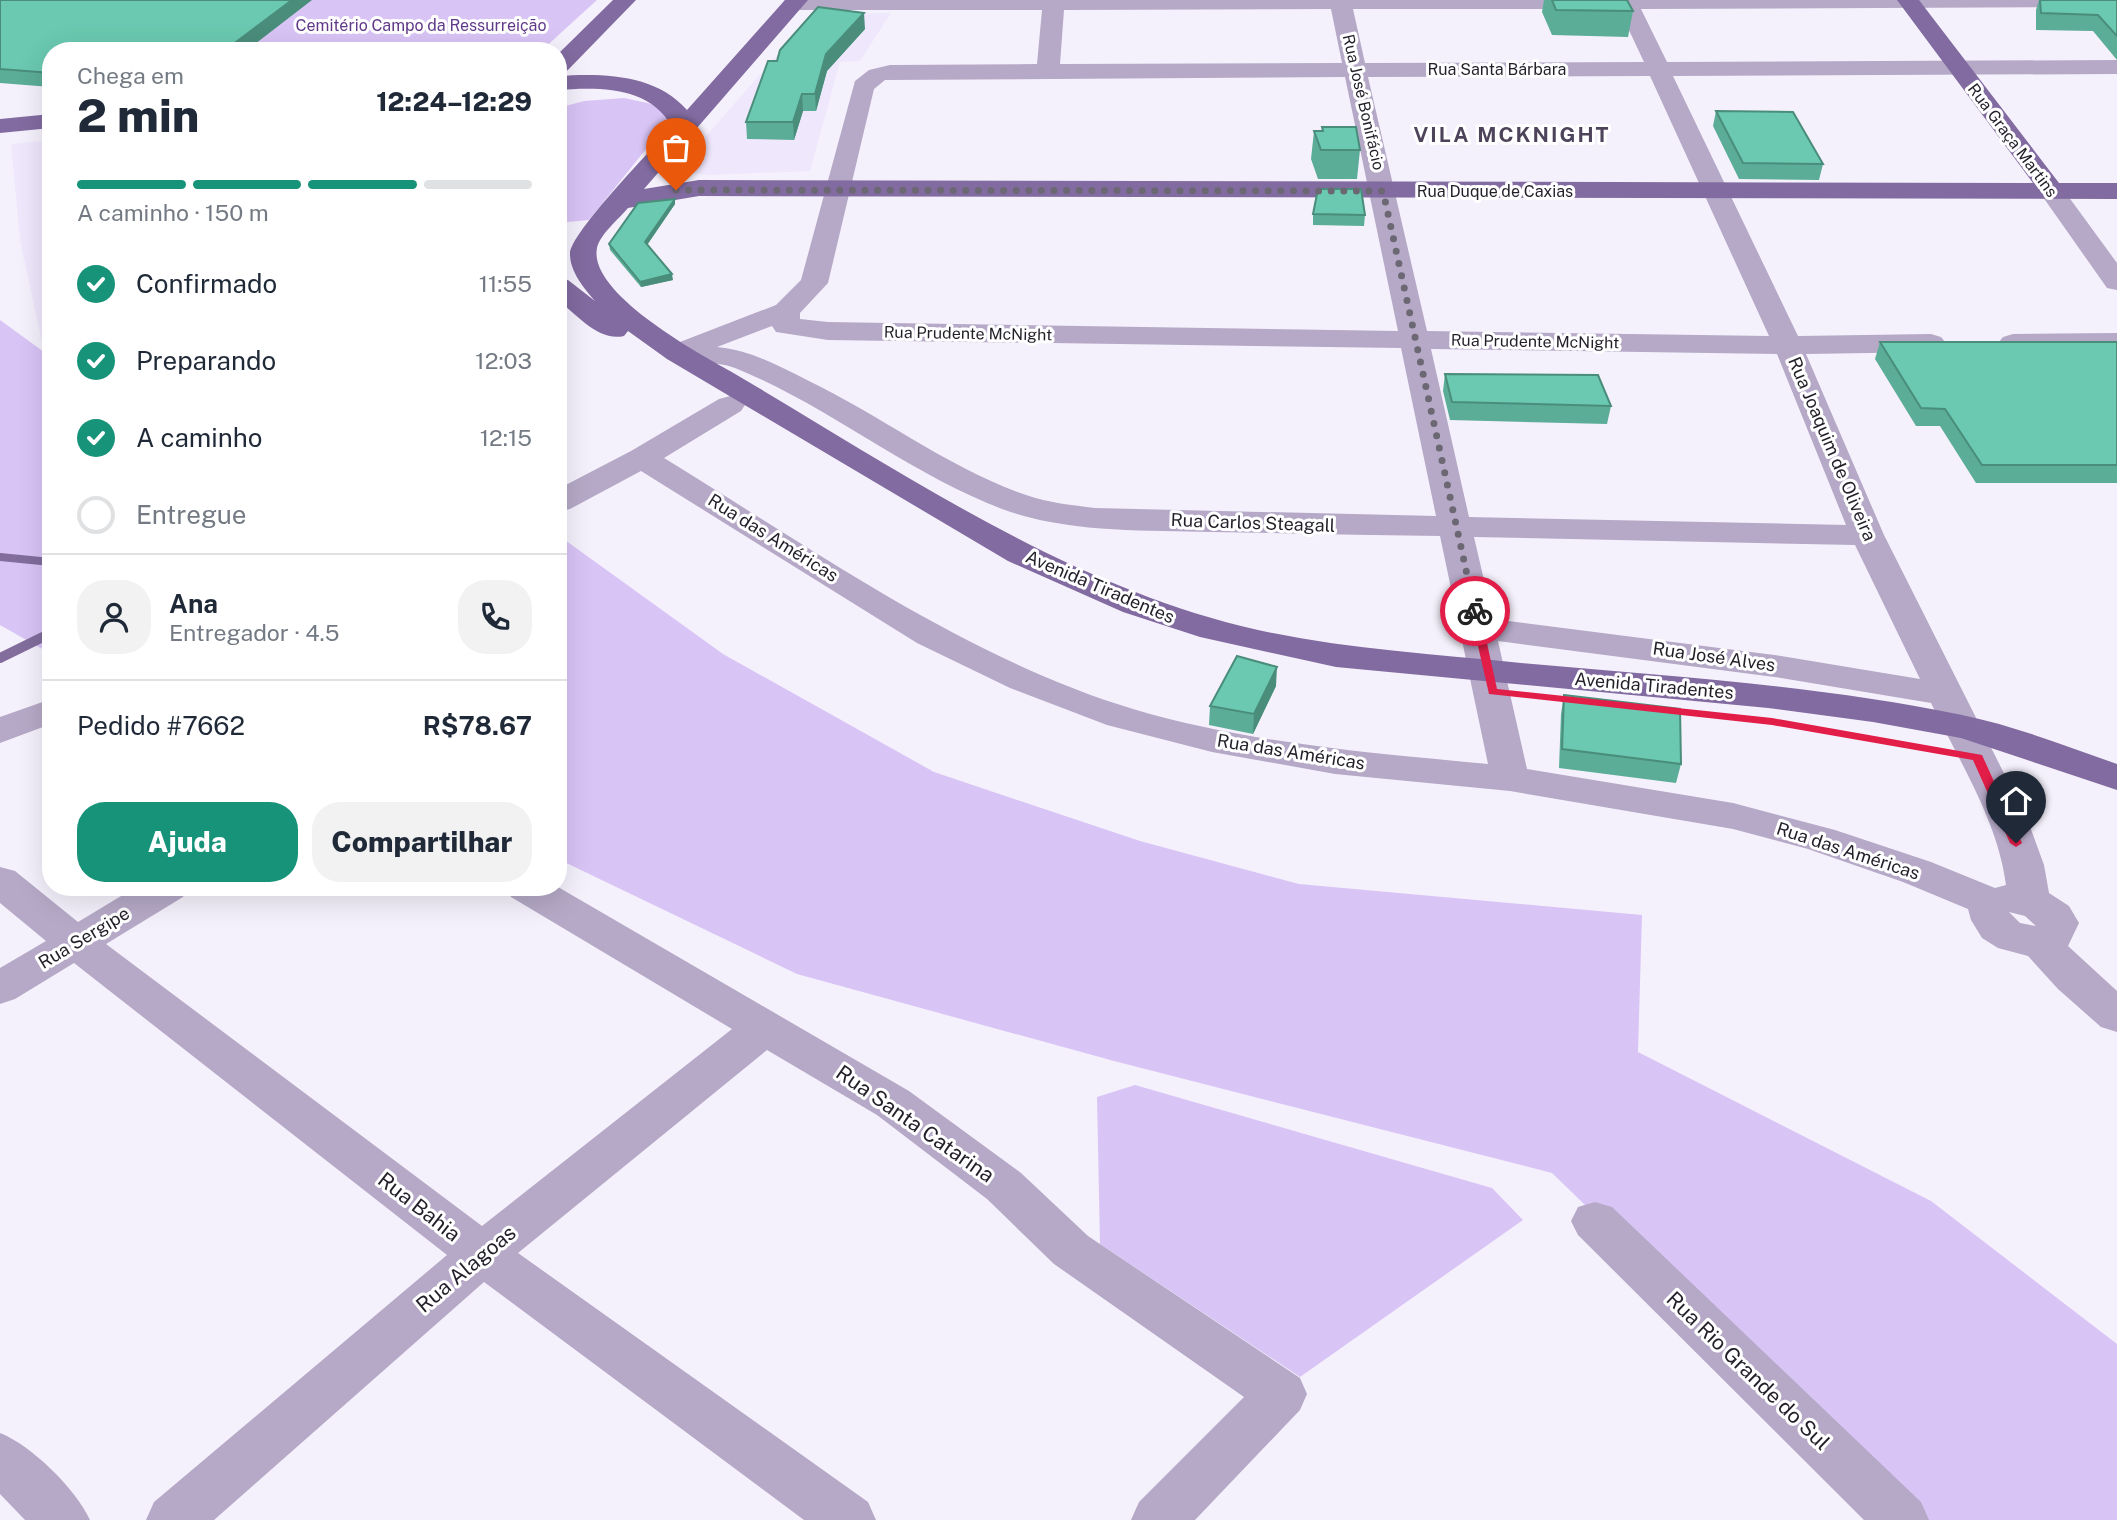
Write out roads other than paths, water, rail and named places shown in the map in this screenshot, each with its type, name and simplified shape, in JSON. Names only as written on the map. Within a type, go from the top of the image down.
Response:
[{"type":"main road","points":[[567,58],[625,0]]},
{"type":"main road","name":"Rua Graça Martins","points":[[1909,1],[2051,190]]},
{"type":"main road","points":[[570,244],[599,225],[622,201],[795,2]]},
{"type":"main road","points":[[567,83],[621,85],[662,97],[676,108],[686,129]]},
{"type":"main road","points":[[567,99],[607,95],[662,97]]},
{"type":"main road","points":[[0,126],[42,122]]},
{"type":"main road","points":[[0,133],[42,130]]},
{"type":"main road","name":"Rua Duque de Caxias","points":[[622,201],[699,188],[2117,191]]},
{"type":"main road","name":"Avenida Tiradentes","points":[[570,244],[605,294],[645,331],[677,353],[734,383],[998,564],[1080,605],[1147,631],[1207,649],[1314,671],[1490,681],[1772,721],[1963,726],[2117,778]]},
{"type":"main road","name":"Avenida Tiradentes","points":[[567,293],[621,335],[698,386],[734,383]]},
{"type":"main road","name":"Avenida Tiradentes","points":[[1963,726],[2117,806]]},
{"type":"street","name":"Rua Joaquim de Oliveira","points":[[1627,1],[1788,345],[1867,535],[1963,726],[2012,832],[2024,865],[2011,902],[1988,911],[1998,930],[2018,940],[2040,943],[2073,978],[2117,1016]]},
{"type":"street","points":[[795,2],[2117,1]]},
{"type":"street","name":"Rua José Bonifácio","points":[[1341,2],[1510,779]]},
{"type":"street","points":[[1048,69],[1054,3]]},
{"type":"street","name":"Rua Santa Bárbara","points":[[836,189],[863,86],[877,75],[905,70],[2117,67]]},
{"type":"street","points":[[567,497],[690,431],[734,383],[755,343],[786,319],[814,283],[836,189]]},
{"type":"street","name":"Rua Graça Martins","points":[[2051,190],[2117,282]]},
{"type":"street","points":[[677,353],[786,319]]},
{"type":"street","name":"Rua Prudente McNight","points":[[786,319],[828,331],[1788,345],[2117,342]]},
{"type":"street","name":"Rua Carlos Steagall","points":[[734,383],[849,412],[944,471],[1014,502],[1049,512],[1095,518],[1171,521],[1867,535]]},
{"type":"street","points":[[690,431],[699,403],[698,386]]},
{"type":"street","name":"Rua das Américas","points":[[642,458],[930,635],[1023,680],[1120,717],[1212,740],[1335,762],[1510,779],[1733,816],[1857,851],[2011,902]]},
{"type":"street","name":"Rua José Alves","points":[[1479,628],[1768,665],[1963,726]]},
{"type":"street","points":[[0,731],[42,714]]},
{"type":"street","name":"Rua Bahia","points":[[0,881],[76,943],[481,1255],[848,1520]]},
{"type":"street","name":"Rua Sergipe","points":[[0,988],[153,896]]},
{"type":"street","name":"Rua Santa Catarina","points":[[542,896],[893,1103],[1004,1186],[1071,1250],[1280,1394],[1159,1520]]},
{"type":"street","name":"Rua Alagoas","points":[[174,1520],[481,1255],[766,1026]]},
{"type":"street","name":"Rua Rio Grande do Sul","points":[[1595,1221],[1901,1520]]},
{"type":"street","points":[[0,1457],[62,1520]]},
{"type":"waterway","points":[[0,557],[42,561]]},
{"type":"waterway","points":[[0,658],[42,637]]},
{"type":"district","name":"VILA MCKNIGHT","points":[[1512,135]]},
{"type":"park label","name":"Cemitério Campo da Ressurreição","points":[[421,25]]}]
